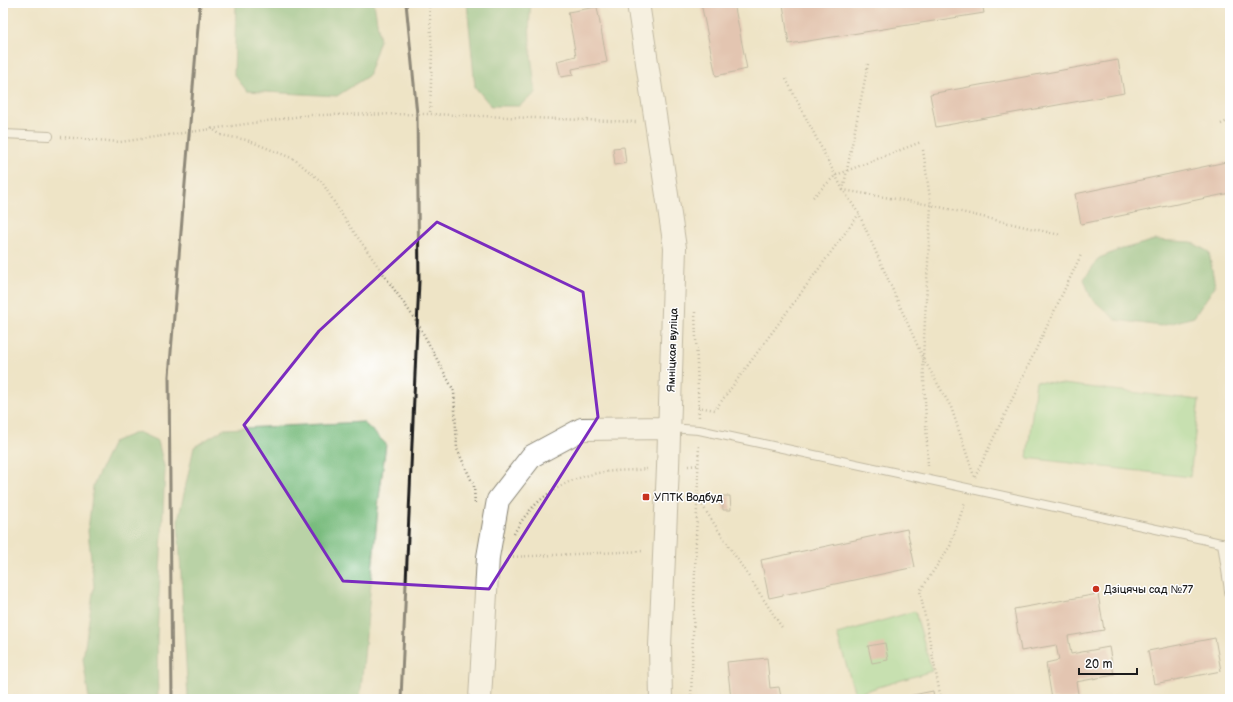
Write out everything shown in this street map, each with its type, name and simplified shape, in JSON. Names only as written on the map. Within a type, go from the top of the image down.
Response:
[{"type":"main road","name":"Ямніцкая вуліца","points":[[638,3],[675,248],[670,428],[660,646],[661,699]]},
{"type":"main road","points":[[480,699],[490,547],[498,500],[532,456],[582,429],[670,428]]},
{"type":"lane","points":[[3,134],[49,136]]},
{"type":"lane","points":[[670,428],[699,430],[1226,544],[1230,596]]},
{"type":"path","points":[[429,3],[432,50],[430,114]]},
{"type":"path","points":[[843,190],[868,64]]},
{"type":"path","points":[[786,79],[843,190],[859,214],[923,358],[951,407],[975,477]]},
{"type":"path","points":[[49,136],[120,142],[309,115],[430,114],[656,123]]},
{"type":"path","points":[[1221,124],[1230,120]]},
{"type":"path","points":[[211,128],[221,135],[247,140],[294,159],[322,182],[340,212],[417,322],[454,391],[457,449],[474,486],[475,508]]},
{"type":"path","points":[[813,198],[836,175],[921,142]]},
{"type":"path","points":[[923,150],[932,205],[923,358],[928,479]]},
{"type":"path","points":[[843,190],[932,205],[1060,235]]},
{"type":"path","points":[[698,407],[715,410],[859,214]]},
{"type":"path","points":[[941,699],[920,591],[950,546],[970,488],[1080,255]]},
{"type":"path","points":[[512,539],[521,520],[552,490],[589,475],[699,465]]},
{"type":"path","points":[[698,499],[783,629]]},
{"type":"path","points":[[490,547],[503,557],[664,550]]},
{"type":"highlighted area","points":[[437,222],[583,292],[598,417],[489,589],[343,581],[244,425],[319,331]]},
{"type":"green space","points":[[236,3],[374,3],[380,40],[368,76],[337,96],[247,91],[234,75]]},
{"type":"green space","points":[[467,3],[531,3],[530,37],[536,93],[519,106],[491,106],[475,87]]},
{"type":"green space","points":[[1155,240],[1191,242],[1209,252],[1215,286],[1194,317],[1161,326],[1116,320],[1091,298],[1084,279],[1099,258],[1119,250]]},
{"type":"green space","points":[[1036,381],[1199,400],[1190,477],[1027,458]]},
{"type":"green space","points":[[363,422],[386,444],[379,498],[360,699],[188,699],[178,521],[194,447],[224,429]]},
{"type":"green space","points":[[138,432],[158,441],[165,470],[157,638],[158,699],[89,699],[83,659],[94,586],[88,531],[93,486],[113,442]]},
{"type":"green space","points":[[915,611],[932,671],[855,694],[837,634]]},
{"type":"building","points":[[701,3],[734,3],[747,69],[716,76]]},
{"type":"building","points":[[982,3],[984,13],[789,44],[783,4]]},
{"type":"building","points":[[597,7],[607,62],[572,69],[573,75],[561,77],[557,61],[576,56],[568,12]]},
{"type":"building","points":[[1118,60],[1124,93],[936,127],[930,94]]},
{"type":"building","points":[[624,147],[626,163],[615,165],[613,148]]},
{"type":"building","points":[[1226,162],[1230,180],[1230,193],[1081,224],[1075,194]]},
{"type":"building","points":[[722,496],[730,496],[731,510],[723,510]]},
{"type":"building","points":[[907,529],[915,567],[769,598],[761,560]]},
{"type":"building","points":[[1098,594],[1104,630],[1068,636],[1071,654],[1109,647],[1114,675],[1076,682],[1079,699],[1052,699],[1046,663],[1059,660],[1056,645],[1021,651],[1014,609]]},
{"type":"building","points":[[1215,638],[1221,671],[1154,684],[1148,651]]},
{"type":"building","points":[[885,643],[888,660],[872,663],[868,646]]},
{"type":"building","points":[[767,658],[770,688],[779,687],[781,697],[731,699],[727,662]]},
{"type":"building","points":[[933,691],[934,699],[898,699],[898,698]]},
{"type":"railway","points":[[172,699],[169,376],[200,3]]},
{"type":"railway","points":[[401,699],[419,281],[417,114],[406,3]]},
{"type":"place","name":"УПТК Водбуд","points":[[646,497]]},
{"type":"place","name":"Дзіцячы сад №77","points":[[1096,589]]}]
